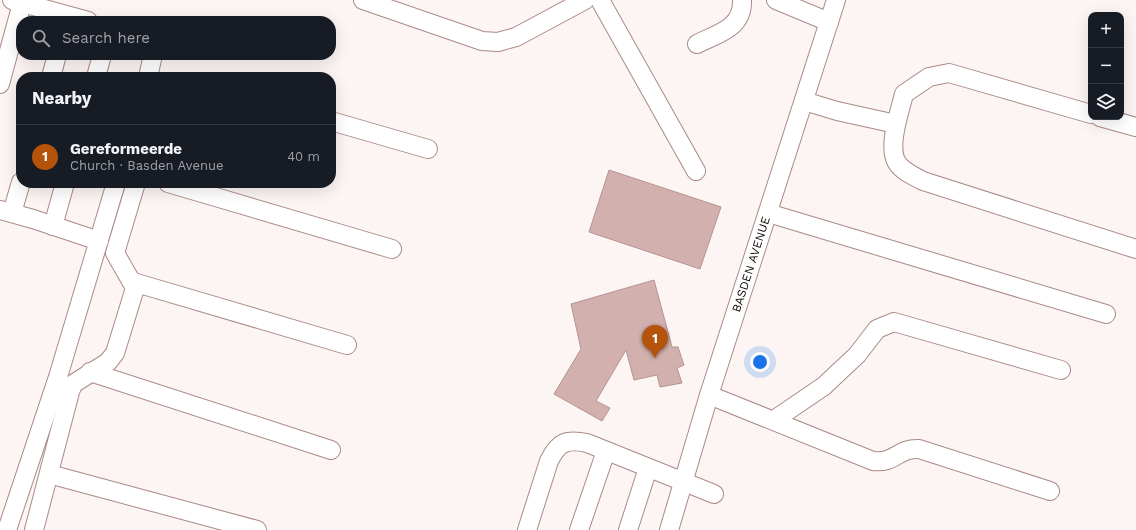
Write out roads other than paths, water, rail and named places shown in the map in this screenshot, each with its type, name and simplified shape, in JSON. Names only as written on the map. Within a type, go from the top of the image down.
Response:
[{"type":"street","points":[[363,0],[394,4],[482,42],[498,42],[516,37],[585,0]]},
{"type":"street","points":[[600,0],[696,171]]},
{"type":"street","points":[[697,44],[728,28],[738,20],[742,14],[742,0]]},
{"type":"street","points":[[776,0],[829,22]]},
{"type":"street","name":"BASDEN AVENUE","points":[[669,530],[709,395],[836,0]]},
{"type":"street","points":[[0,84],[17,2],[62,16]]},
{"type":"street","points":[[52,72],[56,60]]},
{"type":"street","points":[[97,72],[101,60]]},
{"type":"street","points":[[149,72],[152,60]]},
{"type":"street","points":[[1088,113],[949,73],[930,77],[904,94],[896,124],[893,147],[896,161],[906,172],[923,181],[1136,249]]},
{"type":"street","points":[[804,101],[837,111],[896,124]]},
{"type":"street","points":[[1111,120],[1136,127]]},
{"type":"street","points":[[336,122],[428,149]]},
{"type":"street","points":[[18,188],[6,212],[99,241]]},
{"type":"street","points":[[53,226],[64,188]]},
{"type":"street","points":[[7,530],[58,377],[115,188]]},
{"type":"street","points":[[34,530],[70,392],[74,384],[90,372],[108,362],[115,353],[134,294],[133,282],[115,253],[134,188]]},
{"type":"street","points":[[185,188],[392,249]]},
{"type":"street","points":[[768,213],[1106,314]]},
{"type":"street","points":[[133,282],[346,345]]},
{"type":"street","points":[[774,420],[833,378],[857,355],[877,329],[894,322],[1061,370]]},
{"type":"street","points":[[90,372],[331,450]]},
{"type":"street","points":[[709,395],[873,461],[882,462],[889,460],[909,448],[919,449],[1050,491]]},
{"type":"street","points":[[526,530],[554,451],[566,442],[574,440],[587,443],[714,494]]},
{"type":"street","points":[[579,530],[606,451]]},
{"type":"street","points":[[628,530],[648,468]]},
{"type":"street","points":[[49,474],[257,530]]},
{"type":"place","name":"Gereformeerde","points":[[655,358]]}]
